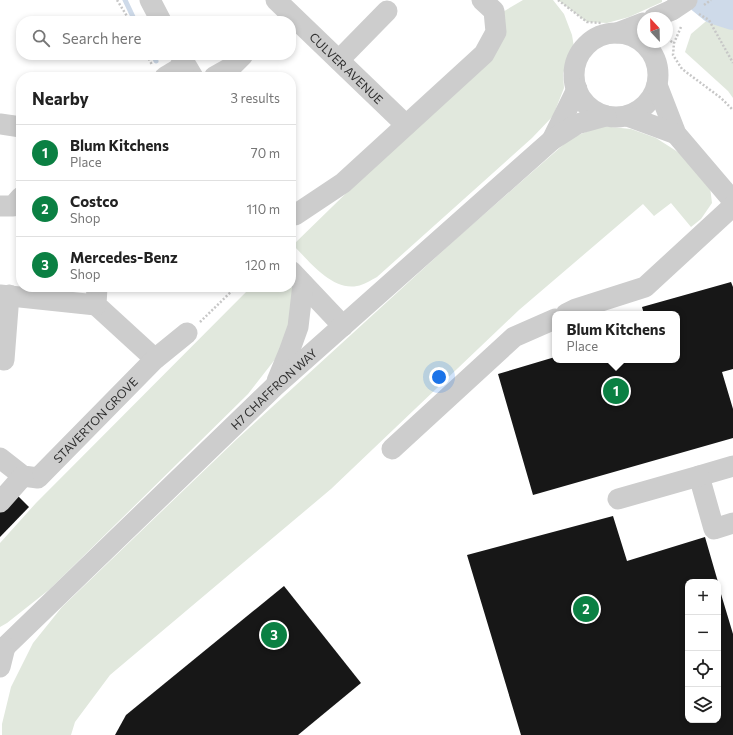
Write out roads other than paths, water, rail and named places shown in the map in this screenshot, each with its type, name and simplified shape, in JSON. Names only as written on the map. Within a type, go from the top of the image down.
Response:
[{"type":"street","points":[[150,0],[158,16]]},
{"type":"street","points":[[296,214],[343,183],[484,54],[496,32],[494,11],[482,0]]},
{"type":"street","name":"CULVER AVENUE","points":[[285,8],[293,16]]},
{"type":"street","points":[[339,60],[387,11]]},
{"type":"street","name":"CULVER AVENUE","points":[[296,19],[406,125]]},
{"type":"street","points":[[637,24],[612,28],[606,35],[595,39],[586,46],[579,56],[575,67],[575,78],[577,89],[588,106],[596,112],[613,117],[627,116],[638,111],[653,95],[657,85],[662,48]]},
{"type":"street","points":[[612,28],[637,39]]},
{"type":"street","points":[[223,72],[230,68],[238,60]]},
{"type":"street","points":[[174,72],[186,66]]},
{"type":"street","points":[[657,85],[676,134],[733,201]]},
{"type":"street","name":"H7 CHAFFRON WAY","points":[[552,140],[577,89]]},
{"type":"street","name":"H7 CHAFFRON WAY","points":[[0,667],[2,648],[274,387],[552,140],[577,124],[606,116]]},
{"type":"street","points":[[627,116],[676,134]]},
{"type":"street","points":[[0,124],[16,126]]},
{"type":"street","points":[[0,206],[13,206],[16,203]]},
{"type":"street","points":[[572,311],[645,287],[733,206]]},
{"type":"street","points":[[297,277],[343,326]]},
{"type":"street","points":[[274,387],[298,326],[297,277]]},
{"type":"street","points":[[4,360],[4,295],[96,296],[155,359]]},
{"type":"street","points":[[392,449],[514,337],[552,320]]},
{"type":"street","name":"STAVERTON GROVE","points":[[23,476],[38,478],[155,359],[188,333]]},
{"type":"street","points":[[0,458],[23,476],[0,502]]},
{"type":"street","points":[[618,498],[733,466]]},
{"type":"street","points":[[699,476],[714,529],[733,523]]},
{"type":"waterway","points":[[125,0],[133,16]]},
{"type":"waterway","points":[[703,0],[714,9],[733,15]]},
{"type":"place","name":"Blum Kitchens","points":[[616,391]]},
{"type":"place","name":"Costco","points":[[586,609]]},
{"type":"place","name":"Mercedes-Benz","points":[[274,635]]}]
